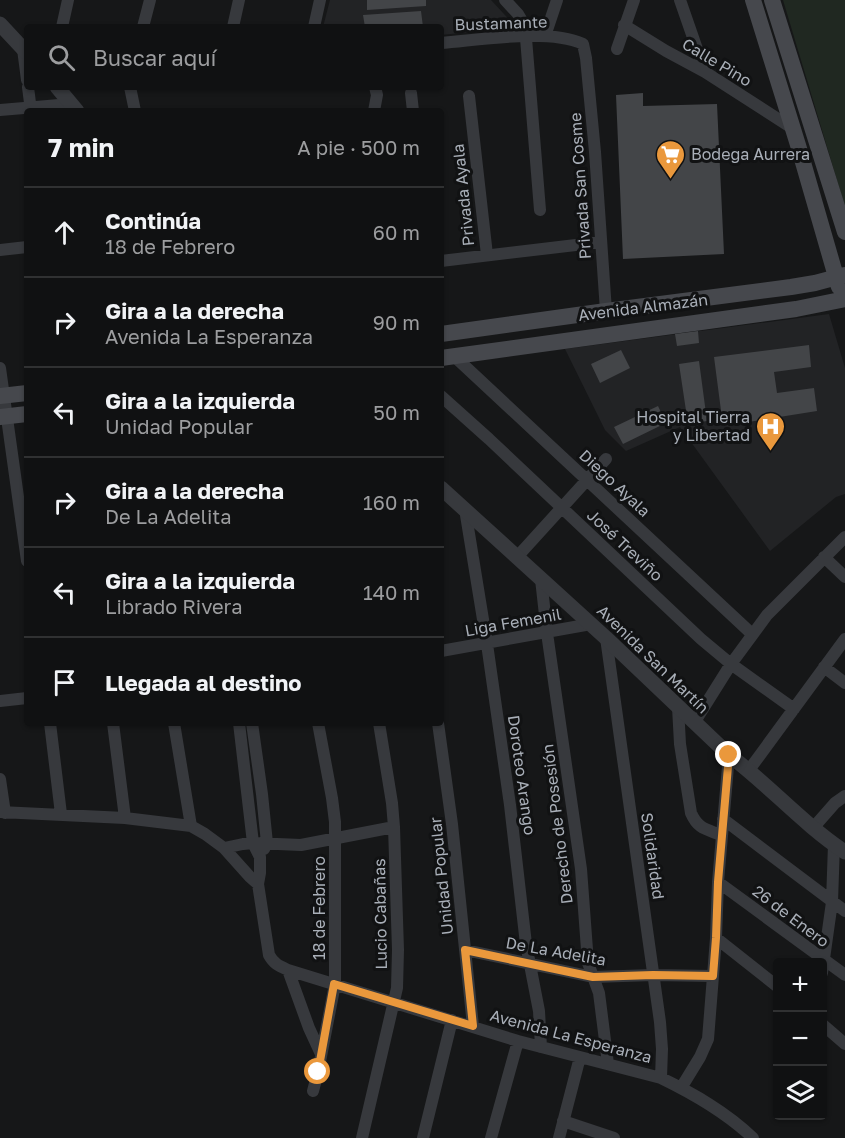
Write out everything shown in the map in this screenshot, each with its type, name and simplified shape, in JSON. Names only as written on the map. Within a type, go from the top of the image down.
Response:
[{"type":"main road","points":[[753,0],[841,276],[844,302]]},
{"type":"main road","points":[[772,0],[845,232]]},
{"type":"main road","name":"Avenida Almazán","points":[[444,334],[780,289],[841,276]]},
{"type":"main road","name":"Avenida Almazán","points":[[448,357],[844,302]]},
{"type":"main road","points":[[2,396],[24,393]]},
{"type":"main road","points":[[3,418],[24,414]]},
{"type":"street","points":[[63,24],[68,0]]},
{"type":"street","points":[[144,24],[150,0]]},
{"type":"street","points":[[234,24],[239,0]]},
{"type":"street","points":[[315,24],[320,0]]},
{"type":"street","points":[[505,0],[525,26],[540,210]]},
{"type":"street","points":[[545,36],[557,0]]},
{"type":"street","points":[[617,49],[634,0]]},
{"type":"street","points":[[680,0],[705,72]]},
{"type":"street","points":[[0,24],[24,50]]},
{"type":"street","name":"Calle Pino","points":[[624,26],[705,72],[792,128]]},
{"type":"street","name":"Bustamante","points":[[444,43],[545,36],[582,42],[586,58]]},
{"type":"street","name":"Privada San Cosme","points":[[586,58],[606,311]]},
{"type":"street","points":[[28,90],[31,108]]},
{"type":"street","points":[[60,90],[74,107]]},
{"type":"street","points":[[131,90],[134,108]]},
{"type":"street","points":[[375,108],[376,90]]},
{"type":"street","points":[[411,93],[413,108]]},
{"type":"street","name":"Privada Ayala","points":[[469,96],[487,255]]},
{"type":"street","points":[[52,108],[74,107]]},
{"type":"street","points":[[0,110],[24,109]]},
{"type":"street","points":[[444,261],[601,242]]},
{"type":"street","points":[[0,250],[24,247]]},
{"type":"street","name":"Diego Ayala","points":[[448,357],[587,479],[752,634]]},
{"type":"street","points":[[0,368],[3,418],[24,543]]},
{"type":"street","name":"José Treviño","points":[[444,399],[701,639],[731,664],[794,709]]},
{"type":"street","points":[[517,557],[606,459]]},
{"type":"street","name":"Avenida San Martín","points":[[444,491],[591,624],[729,755],[839,848]]},
{"type":"street","name":"Doroteo Arango","points":[[465,509],[487,644],[530,964],[539,1011],[541,1047]]},
{"type":"street","points":[[694,723],[752,634],[786,595],[845,537]]},
{"type":"street","points":[[824,557],[845,578]]},
{"type":"street","name":"Derecho de Posesión","points":[[541,579],[581,869],[588,963],[599,993],[608,1064]]},
{"type":"street","name":"Liga Femenil","points":[[444,651],[591,624]]},
{"type":"street","name":"Solidaridad","points":[[606,638],[660,1022],[661,1078]]},
{"type":"street","points":[[749,770],[845,639]]},
{"type":"street","points":[[824,667],[845,682]]},
{"type":"street","points":[[0,701],[24,698]]},
{"type":"street","points":[[678,707],[680,744],[691,813],[695,822],[703,828],[722,835]]},
{"type":"street","points":[[50,726],[61,814]]},
{"type":"street","points":[[113,726],[125,818]]},
{"type":"street","points":[[174,726],[191,826]]},
{"type":"street","points":[[0,779],[3,813],[125,818],[191,826],[224,848],[258,884],[260,857],[253,843],[239,726]]},
{"type":"street","points":[[252,726],[267,843],[260,857]]},
{"type":"street","name":"18 de Febrero","points":[[313,1091],[334,984],[335,838],[332,798],[319,726]]},
{"type":"street","name":"Lucio Cabañas","points":[[362,1138],[398,988],[394,826],[379,726]]},
{"type":"street","name":"Unidad Popular","points":[[438,726],[452,824],[473,1026]]},
{"type":"street","points":[[681,1088],[708,1039],[729,755]]},
{"type":"street","points":[[813,828],[835,803],[845,796]]},
{"type":"street","points":[[723,819],[845,911]]},
{"type":"street","points":[[224,848],[253,843],[301,845],[394,826]]},
{"type":"street","points":[[824,958],[839,848]]},
{"type":"street","name":"26 de Enero","points":[[718,882],[812,958]]},
{"type":"street","name":"Avenida La Esperanza","points":[[258,884],[269,955],[277,966],[518,1041],[661,1078],[726,1114],[739,1133],[753,1138]]},
{"type":"street","points":[[716,938],[773,984]]},
{"type":"street","name":"De La Adelita","points":[[465,950],[593,977],[713,976]]},
{"type":"street","name":"26 de Enero","points":[[827,968],[845,975]]},
{"type":"street","points":[[288,970],[321,1054]]},
{"type":"street","points":[[423,1138],[452,1020]]},
{"type":"street","points":[[827,1028],[845,1044]]},
{"type":"street","points":[[491,1138],[518,1041]]},
{"type":"street","points":[[559,1138],[580,1057]]},
{"type":"street","points":[[563,1121],[614,1138]]},
{"type":"shaded area","points":[[330,0],[491,0],[516,27],[444,35],[444,24],[324,24]]},
{"type":"shaded area","points":[[783,0],[845,0],[845,207]]},
{"type":"shaded area","name":"Hospital Tierra y Libertad","points":[[829,314],[845,368],[845,494],[836,497],[770,551],[680,427],[626,451],[605,430],[565,349]]},
{"type":"building","points":[[367,0],[426,0],[426,6],[367,10]]},
{"type":"building","points":[[421,11],[423,24],[364,24],[363,15]]},
{"type":"building","name":"Bodega Aurrera","points":[[643,93],[643,106],[717,104],[724,254],[623,259],[616,95]]},
{"type":"building","points":[[698,331],[699,343],[677,346],[675,334]]},
{"type":"building","points":[[809,345],[811,367],[774,372],[777,393],[814,388],[817,411],[723,426],[714,357]]},
{"type":"building","points":[[621,350],[630,368],[600,383],[591,364]]},
{"type":"building","points":[[699,361],[707,421],[688,424],[679,364]]},
{"type":"building","points":[[658,406],[666,423],[623,444],[614,427]]},
{"type":"place","name":"Bodega Aurrera","points":[[670,180]]},
{"type":"place","name":"Hospital Tierra y Libertad","points":[[771,452]]},
{"type":"route","points":[[318,1072],[334,984],[473,1026],[465,950],[593,977],[713,976],[718,882],[729,755]]}]
